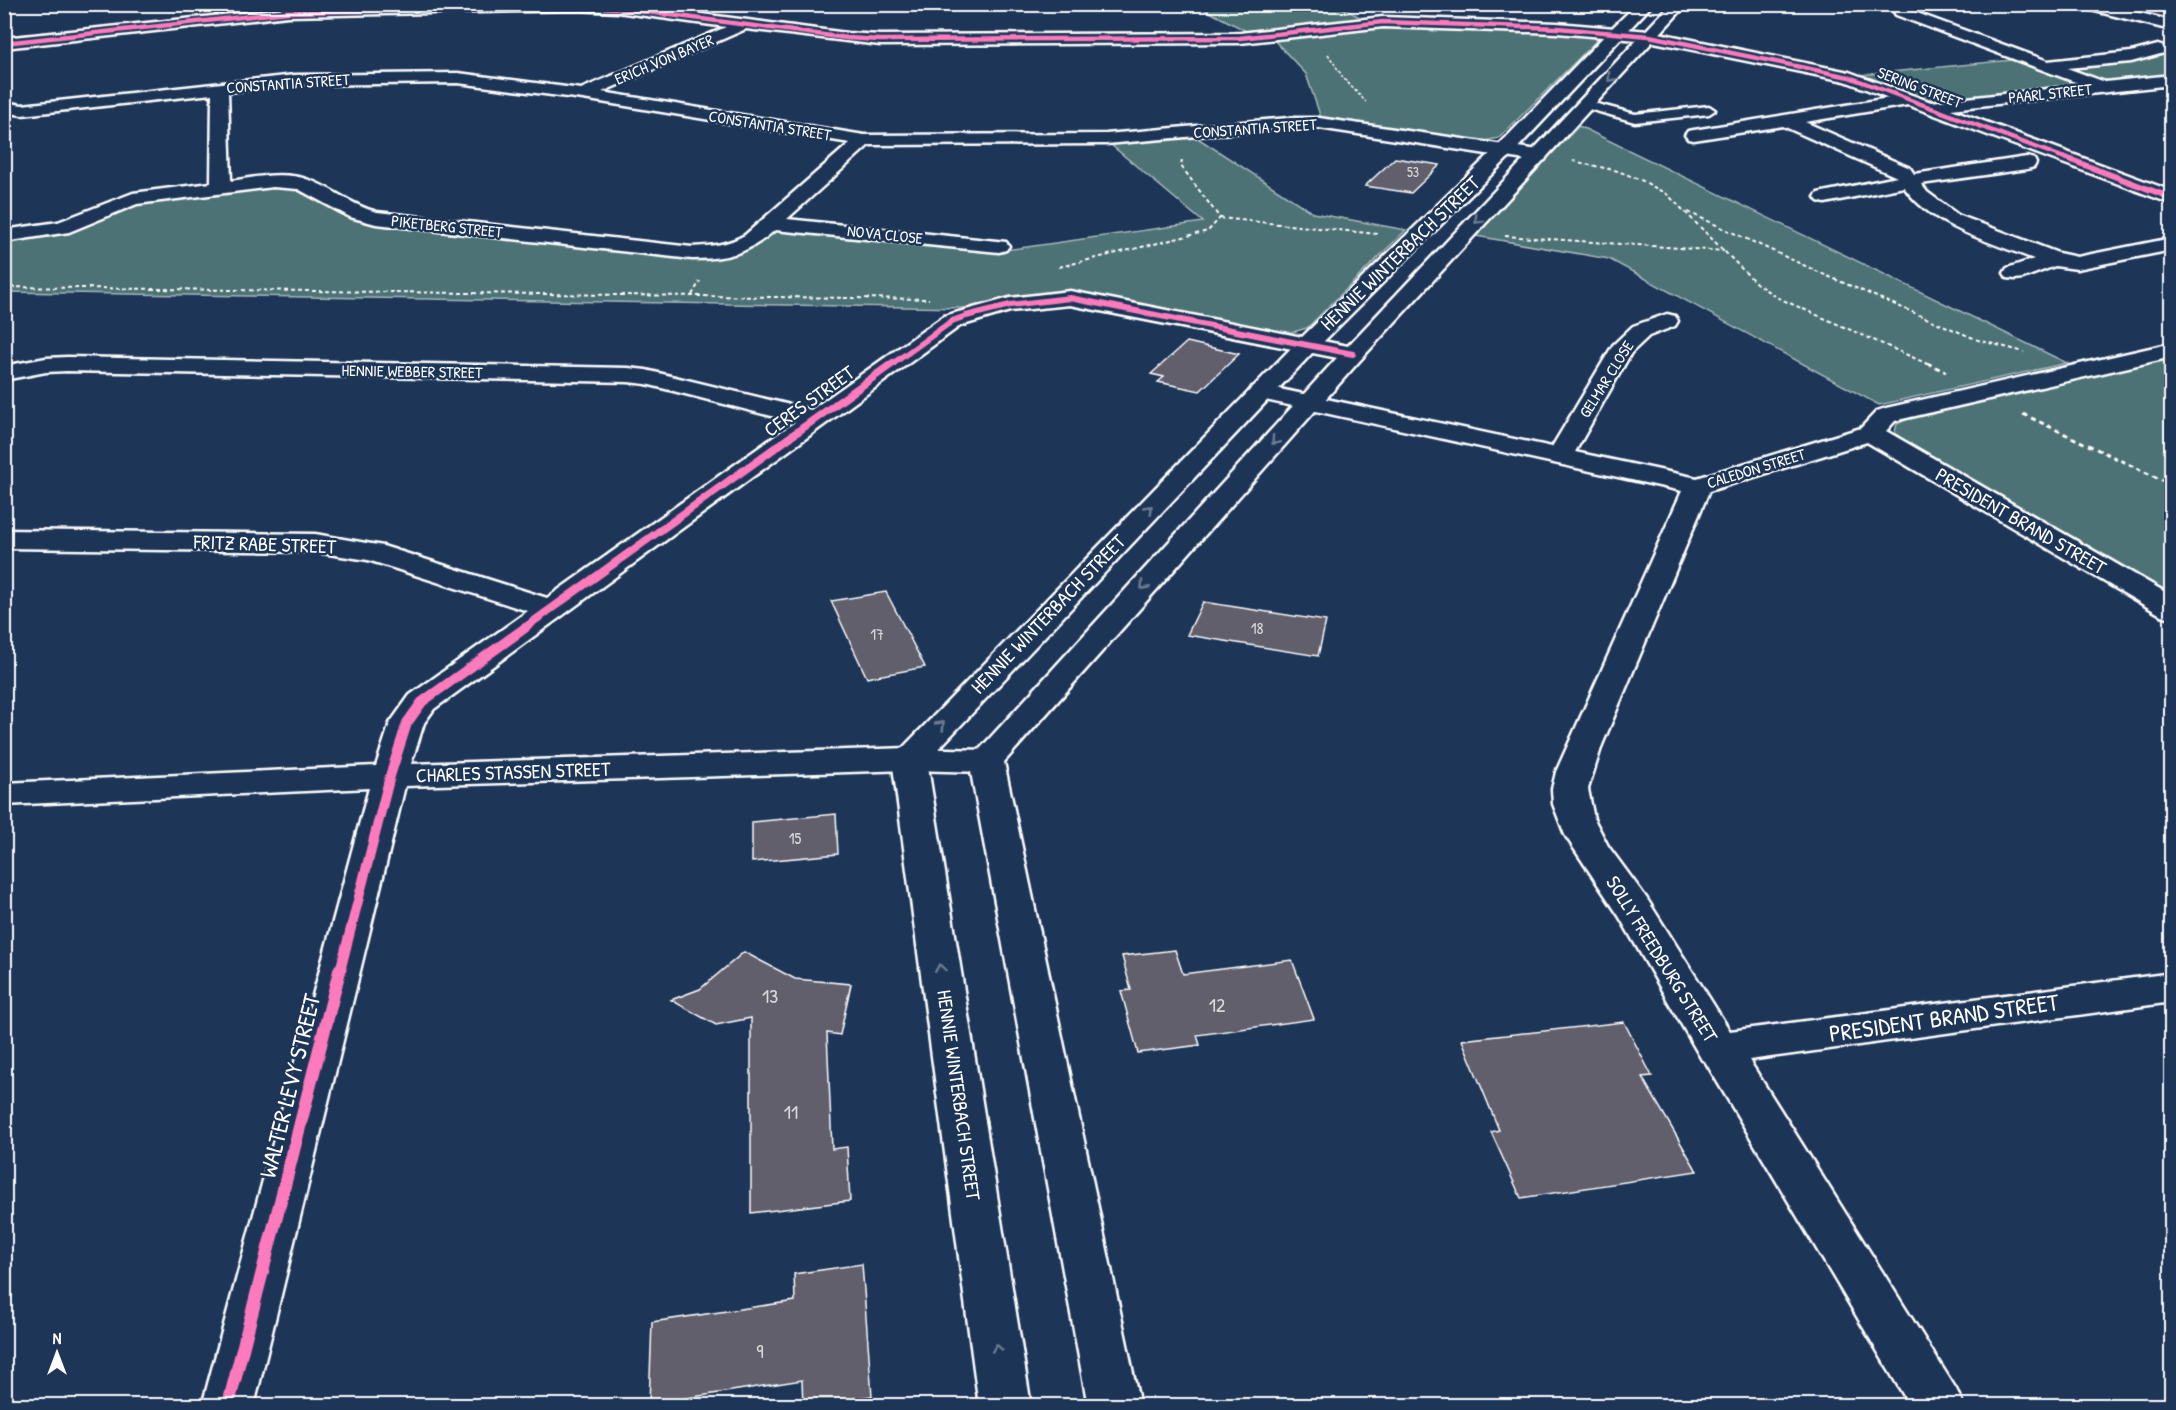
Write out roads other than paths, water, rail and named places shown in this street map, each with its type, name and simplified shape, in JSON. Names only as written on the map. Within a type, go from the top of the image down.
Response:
[{"type":"street","name":"HENNIE WINTERBACH STREET","points":[[1005,1406],[909,759],[1306,345],[1504,151],[1616,32],[1646,4]]},
{"type":"street","name":"HENNIE WINTERBACH STREET","points":[[986,761],[1353,354],[1680,4]]},
{"type":"street","points":[[2084,4],[2163,24]]},
{"type":"street","points":[[4,43],[262,9],[349,10],[577,5],[880,40],[1240,38],[1292,34],[1383,22]]},
{"type":"street","points":[[1902,8],[1968,37],[2104,87]]},
{"type":"street","points":[[1354,9],[1383,22]]},
{"type":"street","name":"SERING STREET","points":[[1383,22],[1616,32],[1648,36],[1838,74],[2172,198]]},
{"type":"street","name":"ERICH VON BAYER","points":[[582,94],[745,24]]},
{"type":"street","points":[[2046,65],[2131,57],[2158,50]]},
{"type":"street","name":"CONSTANTIA STREET","points":[[4,107],[22,110],[295,80],[458,78],[582,94],[864,140],[1094,139],[1289,123],[1319,123],[1538,156]]},
{"type":"street","name":"PAARL STREET","points":[[1929,106],[2172,80]]},
{"type":"street","points":[[220,87],[221,186]]},
{"type":"street","points":[[1694,135],[1911,100]]},
{"type":"street","points":[[4,116],[22,110]]},
{"type":"street","points":[[1785,120],[1903,172],[1920,196],[1951,219],[2054,259],[2077,262],[2172,244]]},
{"type":"street","name":"PIKETBERG STREET","points":[[4,236],[62,228],[133,199],[273,181],[292,182],[312,188],[357,213],[376,218],[692,253],[717,252],[741,246],[752,239],[864,140]]},
{"type":"street","points":[[1825,197],[1910,180],[2028,163]]},
{"type":"street","name":"NOVA CLOSE","points":[[770,223],[999,246]]},
{"type":"street","points":[[2015,273],[2054,259]]},
{"type":"street","name":"CERES STREET","points":[[390,776],[407,723],[422,702],[952,321],[975,313],[1039,301],[1070,298],[1353,354]]},
{"type":"street","name":"GELMAR CLOSE","points":[[1560,455],[1621,350],[1632,336],[1649,325],[1667,321]]},
{"type":"street","name":"CALEDON STREET","points":[[1261,392],[1698,486],[1870,434],[1886,416],[1895,412],[2172,350]]},
{"type":"street","name":"HENNIE WEBBER STREET","points":[[4,373],[46,365],[67,364],[628,375],[646,377],[815,419]]},
{"type":"street","name":"PRESIDENT BRAND STREET","points":[[1870,434],[2172,609]]},
{"type":"street","name":"SOLLY FREEDBURG STREET","points":[[1698,486],[1585,745],[1570,788],[1572,813],[1580,830],[1633,908],[1717,1049],[1938,1406]]},
{"type":"street","name":"FRITZ RABE STREET","points":[[4,539],[315,543],[347,547],[373,552],[552,609]]},
{"type":"street","name":"CHARLES STASSEN STREET","points":[[4,794],[390,776],[909,759],[986,761]]},
{"type":"street","points":[[986,761],[1114,1406]]},
{"type":"street","name":"WALTER LEVY STREET","points":[[228,1406],[390,776]]},
{"type":"street","name":"PRESIDENT BRAND STREET","points":[[1717,1049],[2172,987]]},
{"type":"lane","points":[[1586,105],[1635,118],[1709,110]]}]
